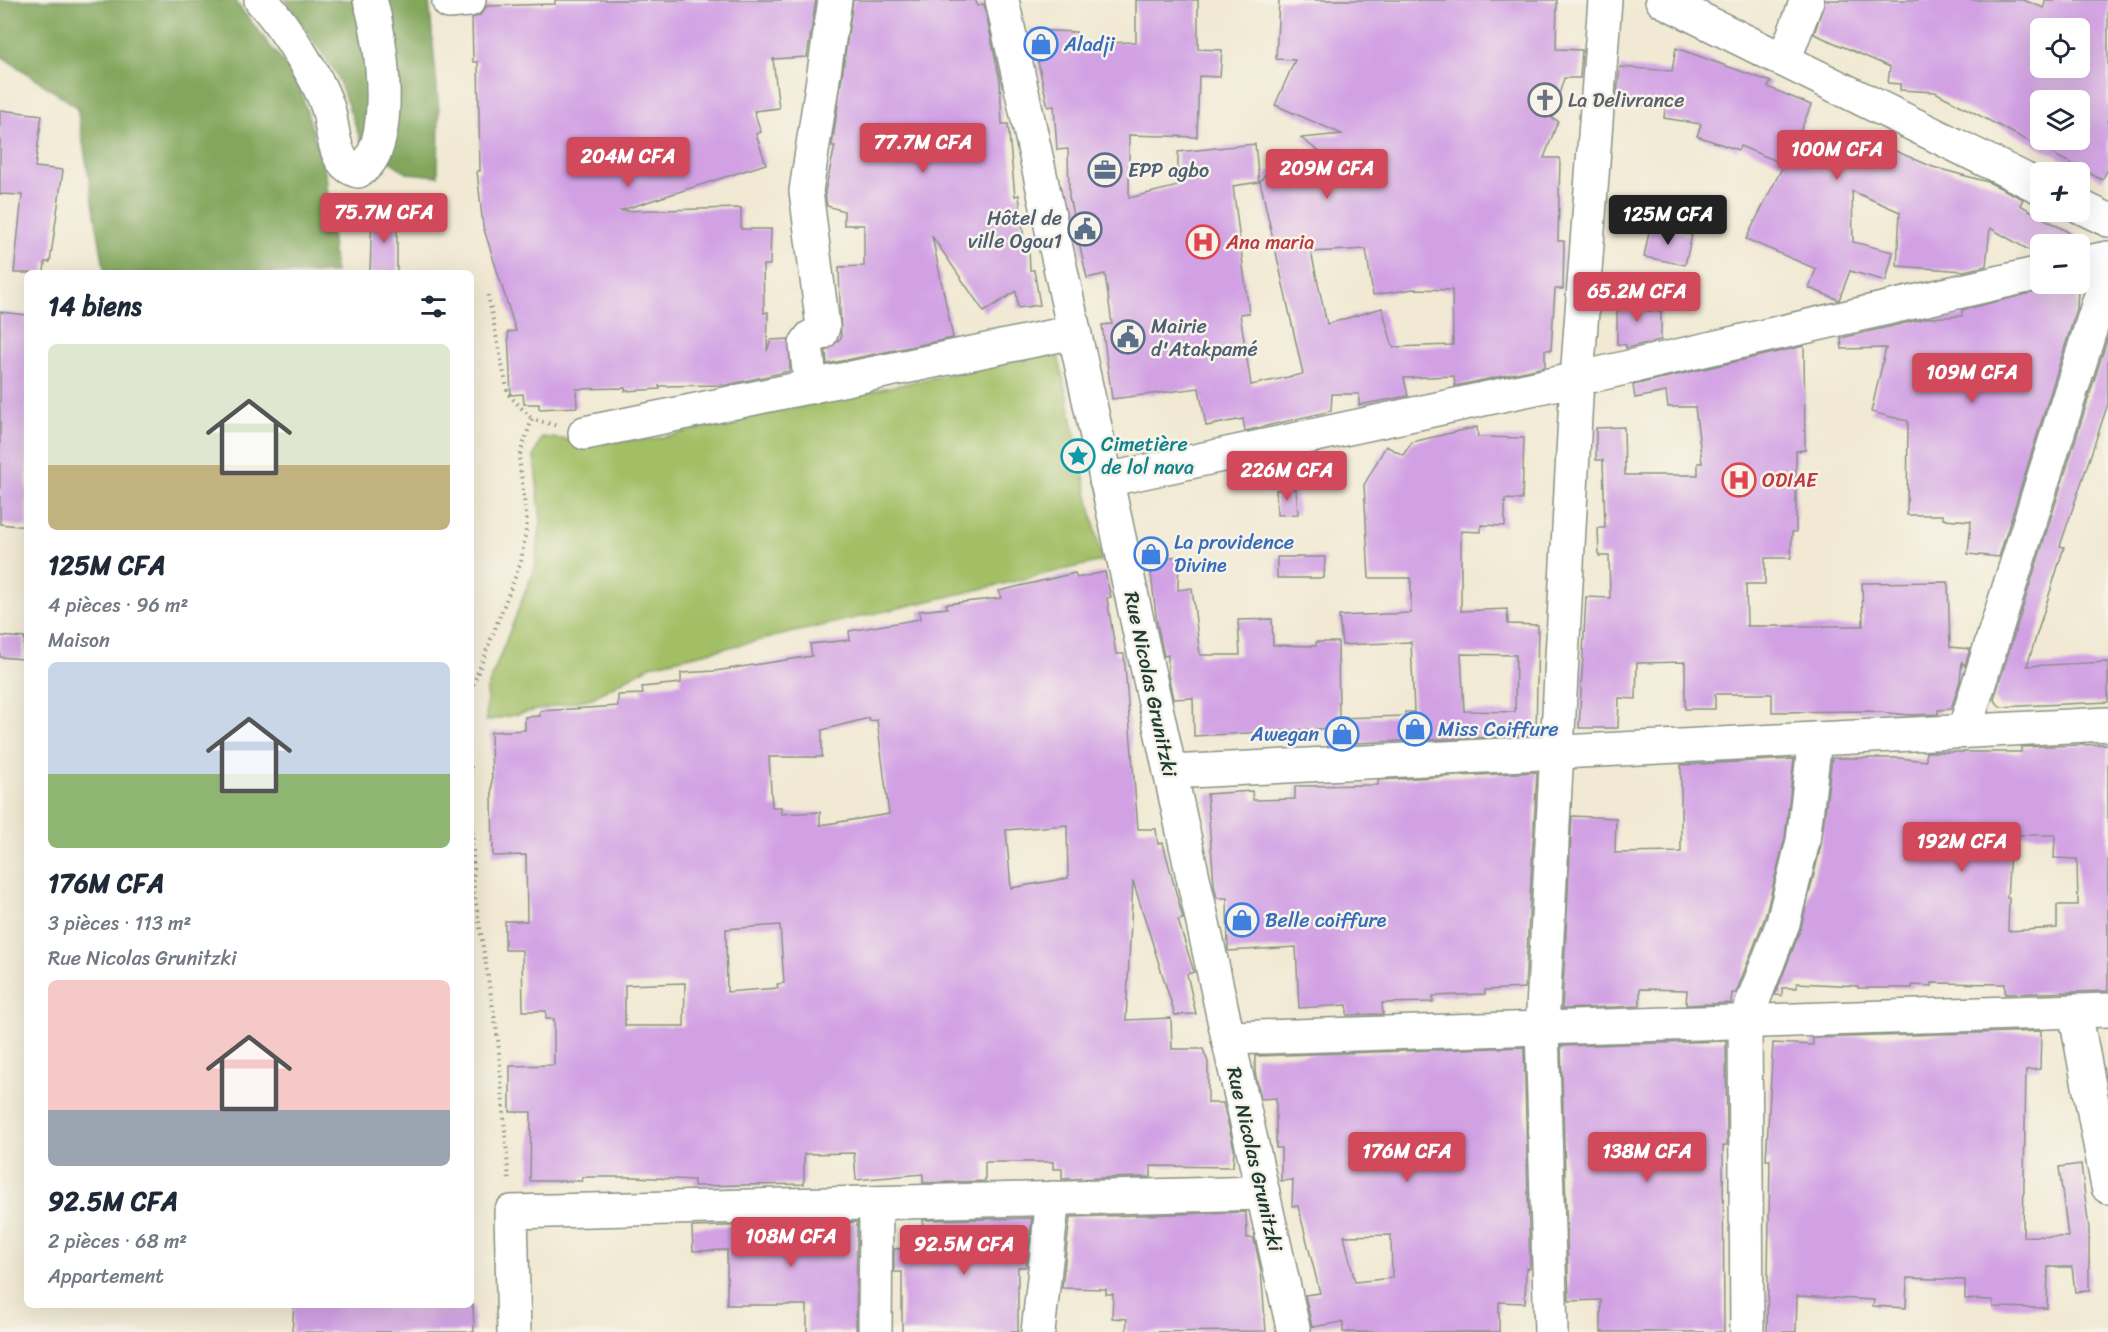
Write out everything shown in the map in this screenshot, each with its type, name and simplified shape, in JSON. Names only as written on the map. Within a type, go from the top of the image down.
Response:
[{"type":"street","points":[[263,1],[295,46],[322,94],[340,156],[346,166],[358,171],[370,163],[376,152],[381,115],[383,73],[379,32],[370,0]]},
{"type":"street","points":[[811,387],[806,344],[811,337],[821,333],[823,327],[806,191],[836,0]]},
{"type":"street","name":"Rue Nicolas Grunitzki","points":[[1002,0],[1294,1332]]},
{"type":"street","points":[[1551,1332],[1542,1028],[1577,380],[1605,0]]},
{"type":"street","points":[[1662,0],[2030,182]]},
{"type":"street","points":[[1784,60],[1808,0]]},
{"type":"street","points":[[2090,211],[2108,220]]},
{"type":"street","points":[[2090,262],[2108,258]]},
{"type":"street","points":[[1964,731],[2108,273]]},
{"type":"street","points":[[1106,480],[1577,380],[2030,275]]},
{"type":"street","points":[[585,433],[1074,332]]},
{"type":"street","points":[[1170,772],[2108,724]]},
{"type":"street","points":[[1747,1332],[1745,1022],[1783,923],[1803,841],[1815,739]]},
{"type":"street","points":[[1228,1038],[2108,1010]]},
{"type":"street","points":[[2075,1011],[2108,1187]]},
{"type":"street","points":[[514,1332],[511,1212],[1263,1193]]},
{"type":"street","points":[[1038,1332],[1053,1198]]},
{"type":"street","points":[[875,1332],[876,1203]]},
{"type":"path","points":[[488,295],[508,394],[532,419],[585,433]]},
{"type":"path","points":[[474,682],[521,562],[527,524],[519,457],[532,419]]},
{"type":"path","points":[[474,891],[498,1039],[511,1212]]},
{"type":"green space","points":[[0,0],[234,0],[298,81],[326,175],[335,270],[104,270],[77,107],[0,55]]},
{"type":"green space","points":[[285,0],[429,0],[439,111],[438,176],[407,173],[361,141],[336,73]]},
{"type":"green space","points":[[1057,350],[1102,561],[652,665],[592,698],[486,721],[487,689],[535,567],[541,521],[534,456],[542,437],[590,442],[654,439]]},
{"type":"building","points":[[555,0],[816,0],[807,57],[773,59],[779,108],[754,111],[761,132],[756,134],[766,164],[619,211],[741,208],[741,229],[771,229],[770,265],[763,265],[764,313],[768,312],[767,351],[771,340],[789,339],[790,371],[727,385],[659,386],[660,389],[625,391],[625,388],[576,389],[577,407],[539,409],[539,404],[524,404],[523,394],[511,395],[508,332],[516,331],[483,226],[477,171],[480,171],[478,62],[473,62],[472,18],[480,15],[487,6],[555,4]]},
{"type":"building","points":[[853,0],[976,0],[977,6],[984,4],[1000,81],[1002,124],[1008,124],[1015,196],[1019,195],[1025,249],[1029,249],[1030,270],[1034,270],[1040,305],[1018,308],[1016,291],[984,312],[932,236],[953,338],[827,364],[826,351],[841,338],[839,267],[864,266],[864,225],[844,225],[844,211],[827,206],[825,191],[835,146],[832,146]]},
{"type":"building","points":[[1136,0],[1198,0],[1198,49],[1222,50],[1220,77],[1199,76],[1197,137],[1129,135],[1129,198],[1178,186],[1178,152],[1255,144],[1259,182],[1233,186],[1249,313],[1240,314],[1251,385],[1303,374],[1260,181],[1268,171],[1326,157],[1301,138],[1342,134],[1275,105],[1295,60],[1276,59],[1279,0],[1557,0],[1556,49],[1582,50],[1580,78],[1564,78],[1552,118],[1558,121],[1544,158],[1560,158],[1558,241],[1564,241],[1563,289],[1555,289],[1551,350],[1545,350],[1545,367],[1455,386],[1454,376],[1404,378],[1408,396],[1359,405],[1359,394],[1332,394],[1331,411],[1245,431],[1243,419],[1206,426],[1199,388],[1112,399],[1102,325],[1112,324],[1105,274],[1087,278],[1069,197],[1068,149],[1057,150],[1054,106],[1048,107],[1031,30],[1076,32],[1076,44],[1136,42]],"holes":[[[1366,249],[1373,295],[1414,289],[1452,290],[1453,345],[1393,347],[1382,308],[1327,324],[1311,252]]]},
{"type":"building","points":[[1825,0],[2023,0],[2044,8],[2045,0],[2108,0],[2108,169],[2102,180],[2090,174],[2090,162],[2068,162],[2045,150],[2090,150],[2090,90],[2030,90],[2030,142],[1935,92],[1900,90],[1900,84],[1888,83],[1890,67],[1814,34]]},
{"type":"building","points":[[1676,48],[1771,82],[1768,87],[1811,105],[1801,130],[1837,154],[1874,157],[1879,144],[1933,167],[1988,182],[2023,199],[2020,205],[2030,211],[2030,222],[2050,222],[2072,234],[2030,234],[2030,251],[1990,228],[1986,266],[1964,271],[1897,266],[1900,212],[1852,191],[1853,242],[1893,252],[1886,281],[1850,271],[1839,300],[1809,288],[1816,269],[1746,239],[1784,164],[1740,146],[1738,150],[1697,136],[1701,124],[1664,118],[1665,108],[1616,102],[1620,67],[1672,71]]},
{"type":"building","points":[[0,110],[42,115],[35,167],[63,170],[50,262],[45,262],[44,270],[24,270],[24,273],[14,273],[22,195],[0,194]]},
{"type":"building","points":[[372,213],[397,214],[397,270],[370,270]]},
{"type":"building","points":[[1650,227],[1692,235],[1685,265],[1644,257]]},
{"type":"building","points":[[2030,293],[2078,294],[2077,308],[1999,557],[1968,554],[1971,521],[1943,519],[1943,515],[1907,515],[1908,421],[1871,412],[1886,348],[1842,349],[1841,338],[1927,318],[1962,316],[1962,310]]},
{"type":"building","points":[[1617,298],[1647,298],[1647,311],[1661,311],[1661,340],[1626,348],[1626,345],[1617,344]]},
{"type":"building","points":[[0,312],[24,315],[24,527],[0,524]]},
{"type":"building","points":[[2108,336],[2108,404],[2060,546],[2064,547],[2027,666],[2108,662],[2108,702],[2000,707],[1994,699]]},
{"type":"building","points":[[1804,346],[1805,450],[1796,451],[1796,532],[1792,532],[1791,558],[1765,558],[1765,584],[1746,584],[1747,626],[1863,626],[1862,583],[1948,582],[1950,647],[1970,649],[1965,666],[1962,662],[1960,681],[1951,709],[1938,710],[1938,714],[1910,715],[1868,711],[1772,712],[1772,694],[1715,694],[1715,709],[1685,709],[1685,662],[1637,663],[1636,699],[1619,698],[1618,728],[1579,728],[1586,597],[1610,598],[1609,556],[1599,556],[1598,528],[1605,528],[1603,460],[1596,460],[1596,428],[1624,427],[1625,475],[1698,475],[1698,463],[1702,463],[1695,407],[1668,407],[1666,392],[1635,398],[1633,385]]},
{"type":"building","points":[[1477,427],[1478,437],[1524,438],[1522,500],[1505,499],[1505,526],[1481,525],[1481,532],[1461,531],[1461,611],[1507,609],[1508,624],[1538,625],[1536,735],[1356,743],[1356,739],[1334,739],[1334,728],[1194,736],[1193,698],[1173,699],[1168,674],[1168,655],[1164,656],[1157,623],[1149,557],[1179,557],[1178,590],[1192,588],[1200,655],[1240,655],[1238,620],[1272,619],[1273,645],[1316,646],[1316,642],[1338,642],[1339,718],[1405,716],[1405,712],[1414,712],[1411,642],[1342,645],[1339,616],[1411,613],[1411,578],[1369,578],[1364,485],[1386,446],[1403,455],[1412,442]],"holes":[[[1461,654],[1516,655],[1515,712],[1464,711]]]},
{"type":"building","points":[[1296,489],[1298,514],[1277,515],[1276,490]]},
{"type":"building","points":[[1277,557],[1325,557],[1324,578],[1277,578]]},
{"type":"building","points":[[1105,572],[1111,597],[1107,598],[1116,654],[1124,654],[1138,829],[1156,829],[1158,844],[1163,843],[1183,919],[1178,920],[1194,972],[1187,974],[1196,1014],[1175,1015],[1133,881],[1126,1020],[1171,1018],[1172,1049],[1203,1049],[1208,1062],[1208,1103],[1223,1103],[1234,1148],[1233,1167],[1151,1166],[1151,1177],[1062,1179],[1062,1169],[1053,1169],[1053,1162],[985,1162],[985,1181],[923,1183],[923,1174],[856,1180],[854,1153],[804,1154],[804,1184],[694,1186],[694,1180],[634,1177],[582,1177],[582,1181],[530,1181],[531,1112],[510,1112],[510,1066],[554,1065],[554,1019],[546,1019],[546,1011],[523,1011],[522,950],[505,950],[505,921],[527,921],[526,855],[493,856],[491,732],[525,730],[525,717],[540,716],[540,711],[618,706],[618,695],[643,694],[642,687],[681,683],[681,673],[715,671],[812,656],[810,644],[850,640],[849,631],[920,619],[919,611],[947,608],[946,604],[1001,598],[999,591],[1075,573],[1077,578]],"holes":[[[869,718],[869,721],[877,720],[889,814],[820,825],[820,812],[781,814],[781,807],[772,807],[769,757],[822,757],[822,730]],[[1067,825],[1068,878],[1011,888],[1006,830]],[[780,925],[784,983],[777,984],[778,988],[727,992],[726,929]],[[685,983],[684,1026],[625,1026],[625,985]]]},
{"type":"building","points":[[0,636],[24,638],[22,659],[0,657]]},
{"type":"building","points":[[2108,744],[2108,991],[2005,994],[2005,984],[1932,983],[1932,986],[1912,985],[1912,988],[1858,988],[1858,986],[1797,983],[1797,988],[1782,988],[1782,996],[1775,995],[1801,928],[1821,845],[1832,758],[1899,758],[1926,761],[1926,752],[2021,752],[2021,747]],"holes":[[[2011,835],[2055,835],[2054,858],[2077,859],[2078,905],[2057,905],[2057,928],[2008,931],[2009,898],[2007,898]]]},
{"type":"building","points":[[1794,759],[1785,838],[1765,917],[1736,993],[1732,993],[1731,1003],[1686,1005],[1687,990],[1640,989],[1640,1006],[1562,1009],[1572,816],[1616,818],[1615,853],[1681,852],[1681,765]]},
{"type":"building","points":[[1537,772],[1525,988],[1485,990],[1485,994],[1433,996],[1433,1002],[1382,1003],[1383,1014],[1347,1015],[1347,1005],[1299,1008],[1296,947],[1228,951],[1227,898],[1217,898],[1214,885],[1207,794],[1252,791],[1253,800],[1295,799],[1295,786],[1378,785],[1378,780]]},
{"type":"building","points":[[2041,1031],[2040,1069],[2026,1070],[2023,1236],[2068,1237],[2059,1167],[2081,1164],[2089,1229],[2089,1291],[2075,1292],[2072,1267],[2048,1267],[2047,1308],[1993,1307],[1993,1300],[1965,1299],[1965,1280],[1907,1278],[1906,1308],[1873,1306],[1874,1300],[1797,1296],[1796,1332],[1767,1332],[1770,1160],[1766,1160],[1773,1043],[1813,1045],[1813,1038]]},
{"type":"building","points":[[1726,1041],[1727,1145],[1723,1146],[1724,1332],[1601,1332],[1601,1300],[1569,1301],[1561,1046]]},
{"type":"building","points":[[1524,1047],[1530,1268],[1526,1268],[1525,1303],[1499,1302],[1499,1332],[1343,1332],[1343,1322],[1312,1327],[1305,1295],[1320,1293],[1298,1206],[1292,1206],[1293,1180],[1281,1181],[1281,1148],[1276,1148],[1276,1098],[1261,1099],[1255,1072],[1255,1056]],"holes":[[[1391,1235],[1392,1278],[1355,1282],[1344,1236]]]},
{"type":"building","points":[[1246,1212],[1247,1238],[1254,1238],[1261,1271],[1266,1331],[1126,1332],[1127,1319],[1112,1318],[1113,1294],[1106,1294],[1106,1289],[1062,1288],[1070,1217]]},
{"type":"building","points":[[1032,1218],[1026,1267],[1018,1267],[1018,1332],[902,1332],[902,1272],[894,1272],[894,1249],[923,1249],[923,1220]]},
{"type":"building","points":[[857,1222],[856,1332],[807,1332],[807,1305],[727,1305],[727,1250],[693,1251],[692,1227]]},
{"type":"building","points":[[294,1308],[473,1308],[474,1332],[292,1332]]},
{"type":"place","name":"Aladji","points":[[1041,44]]},
{"type":"place","name":"La Delivrance","points":[[1545,100]]},
{"type":"place","name":"EPP agbo","points":[[1105,170]]},
{"type":"place","name":"Hôtel de ville Ogou1","points":[[1085,229]]},
{"type":"place","name":"Ana maria","points":[[1203,242]]},
{"type":"place","name":"Mairie d'Atakpamé","points":[[1128,337]]},
{"type":"place","name":"Cimetière de lol nava","points":[[1078,456]]},
{"type":"place","name":"ODIAE","points":[[1739,480]]},
{"type":"place","name":"La providence Divine","points":[[1151,554]]},
{"type":"place","name":"Miss Coiffure","points":[[1415,729]]},
{"type":"place","name":"Awegan","points":[[1342,734]]},
{"type":"place","name":"Belle coiffure","points":[[1242,920]]}]
